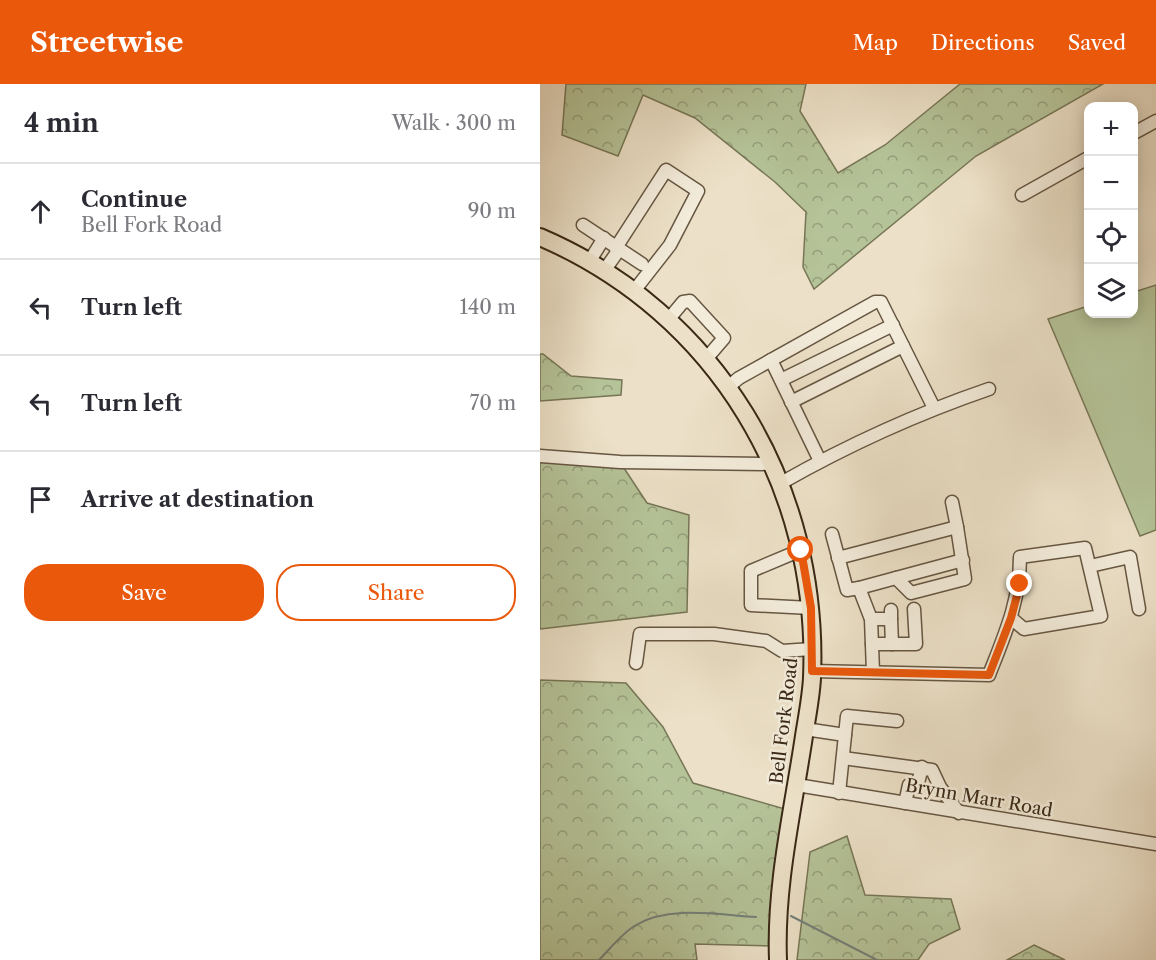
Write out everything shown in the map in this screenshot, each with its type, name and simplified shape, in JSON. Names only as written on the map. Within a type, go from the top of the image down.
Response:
[{"type":"main road","name":"Bell Fork Road","points":[[540,237],[574,252],[604,271],[634,291],[668,320],[706,359],[728,387],[754,427],[781,483],[801,550],[811,608],[812,671],[797,785],[781,879],[778,960]]},
{"type":"street","points":[[1138,131],[1156,121]]},
{"type":"street","points":[[1022,195],[1084,161]]},
{"type":"street","points":[[604,271],[616,254],[617,246],[666,170],[698,191],[670,245],[634,291]]},
{"type":"street","points":[[583,225],[642,264]]},
{"type":"street","points":[[589,262],[604,238]]},
{"type":"street","points":[[668,320],[683,303],[690,302],[724,338],[706,359]]},
{"type":"street","points":[[728,387],[874,302],[884,305],[934,408]]},
{"type":"street","points":[[781,380],[893,325]]},
{"type":"street","points":[[792,402],[903,346]]},
{"type":"street","points":[[771,360],[820,461]]},
{"type":"street","points":[[781,483],[855,442],[934,408],[989,388]]},
{"type":"street","points":[[540,456],[620,462],[772,464]]},
{"type":"street","points":[[896,578],[911,593],[965,579],[952,502]]},
{"type":"street","points":[[838,558],[957,526]]},
{"type":"street","points":[[832,534],[846,590],[963,560]]},
{"type":"street","points":[[812,671],[989,675],[1011,618],[1020,584],[1020,557],[1085,549],[1101,616],[1024,629],[1011,618]]},
{"type":"street","points":[[801,550],[751,571],[751,605],[811,608]]},
{"type":"street","points":[[1090,566],[1130,557],[1139,609]]},
{"type":"street","points":[[859,588],[872,620],[873,672]]},
{"type":"street","points":[[872,644],[916,644],[914,609]]},
{"type":"street","points":[[872,620],[891,614],[892,644]]},
{"type":"street","points":[[636,663],[640,634],[714,634],[766,641],[782,651],[812,649]]},
{"type":"street","points":[[839,793],[847,716],[897,721]]},
{"type":"street","points":[[805,729],[845,735]]},
{"type":"street","points":[[843,758],[932,770],[940,787],[959,813]]},
{"type":"street","points":[[918,806],[922,789],[918,783],[922,767]]},
{"type":"street","points":[[905,804],[909,785],[918,783]]},
{"type":"street","name":"Brynn Marr Road","points":[[797,785],[1156,844]]},
{"type":"green space","points":[[566,84],[806,84],[800,111],[838,173],[885,145],[960,84],[1103,84],[976,156],[814,289],[803,267],[806,212],[775,182],[695,118],[643,95],[618,156],[562,135]]},
{"type":"green space","points":[[1156,285],[1156,530],[1140,536],[1048,319],[1084,307],[1084,318],[1138,318],[1138,291]]},
{"type":"green space","points":[[540,354],[571,376],[622,380],[621,395],[540,401]]},
{"type":"green space","points":[[540,456],[620,462],[647,503],[689,515],[687,612],[540,629]]},
{"type":"green space","points":[[540,680],[626,683],[663,727],[693,783],[792,811],[777,946],[695,944],[697,960],[540,960]]},
{"type":"green space","points":[[847,836],[865,895],[951,899],[960,929],[929,944],[918,960],[797,960],[810,852]]},
{"type":"green space","points":[[1034,945],[1065,960],[1007,960]]},
{"type":"waterway","points":[[599,960],[626,932],[649,919],[663,915],[710,913],[756,917]]},
{"type":"waterway","points":[[791,916],[877,960]]},
{"type":"route","points":[[801,550],[811,608],[812,671],[989,675],[1016,605],[1020,584]]}]
